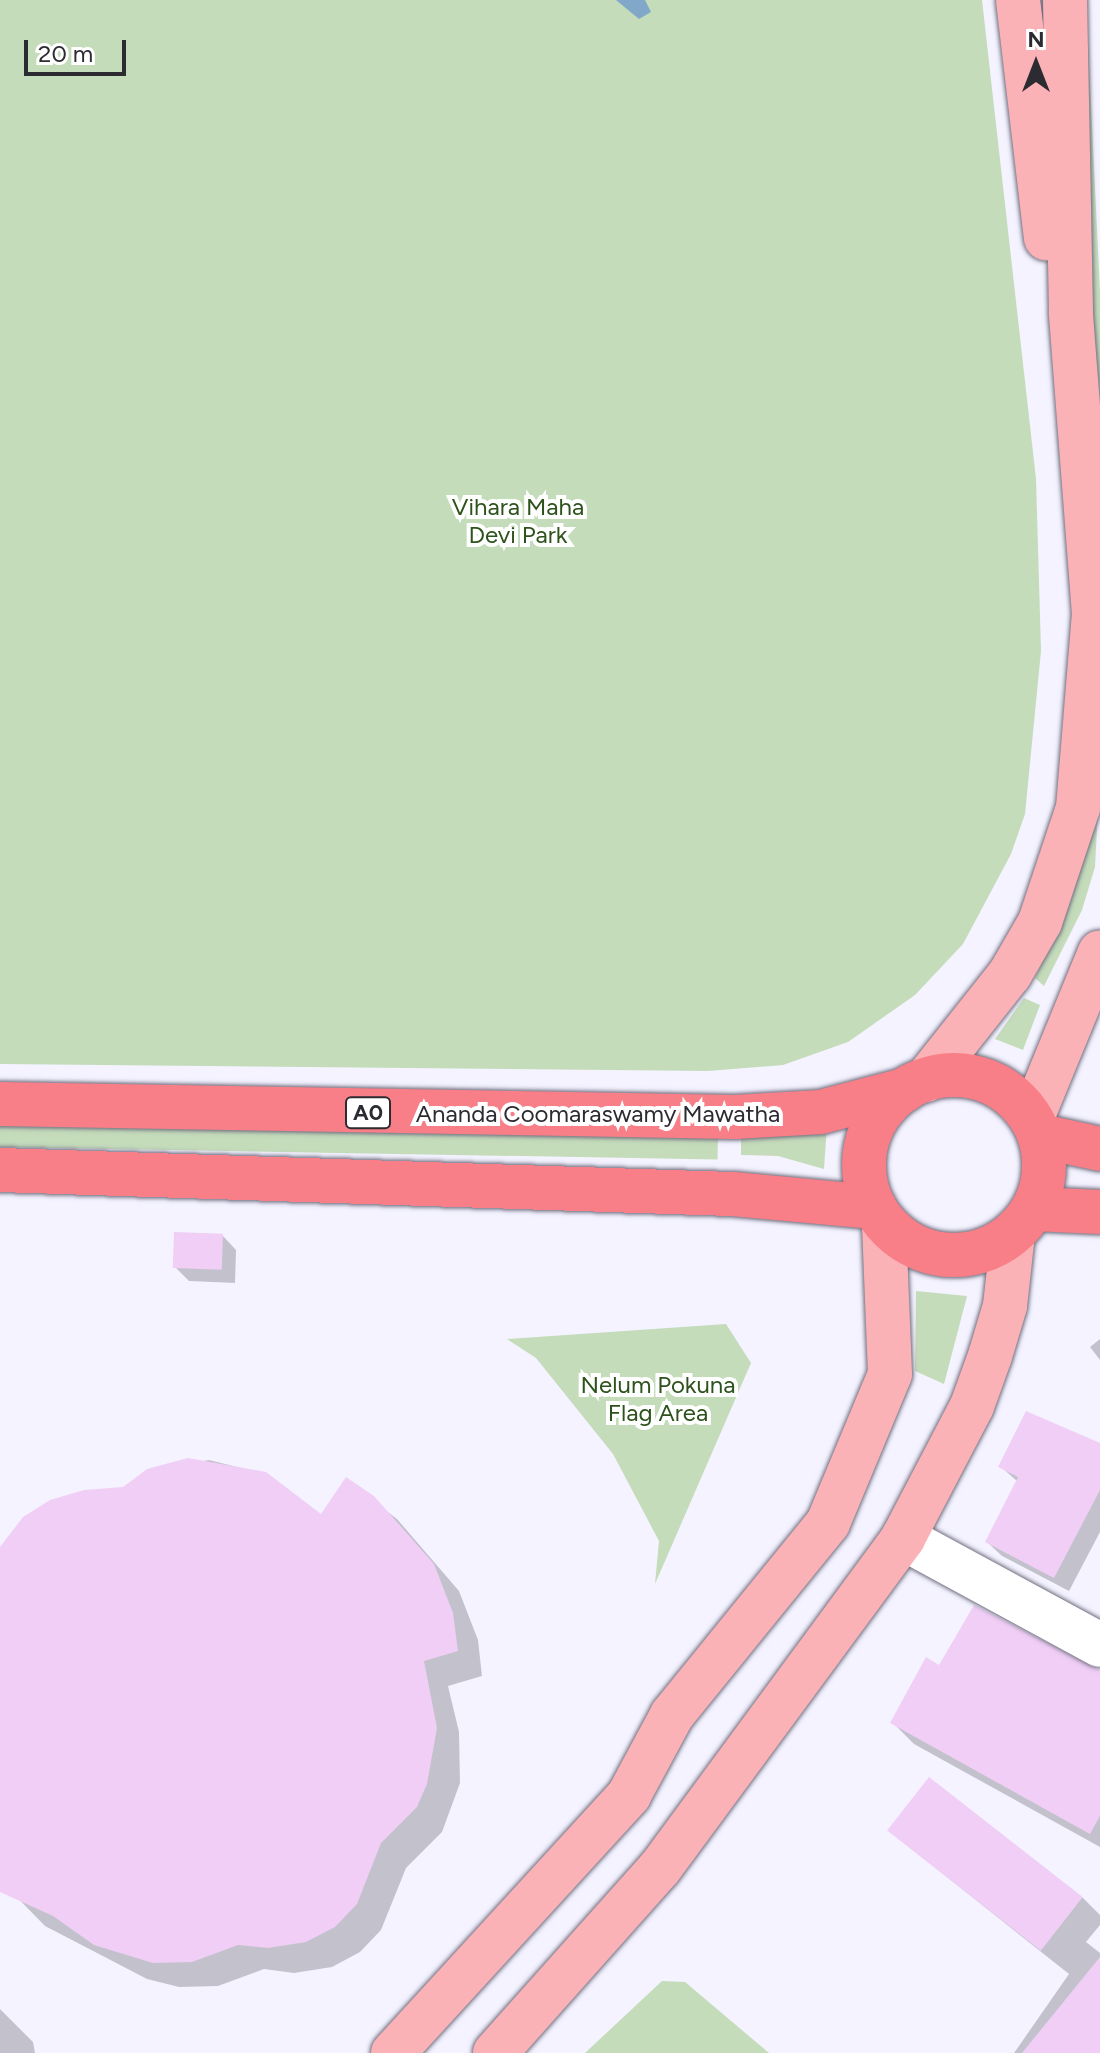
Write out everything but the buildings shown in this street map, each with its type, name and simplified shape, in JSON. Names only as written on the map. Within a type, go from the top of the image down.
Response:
[{"type":"highway","name":"A0","points":[[916,1085],[956,1075],[985,1081],[1012,1096],[1036,1127]]},
{"type":"highway","name":"Ananda Coomaraswamy Mawatha","points":[[0,1104],[735,1117],[821,1112],[916,1085]]},
{"type":"highway","points":[[916,1085],[878,1118],[864,1155],[879,1214],[905,1241],[931,1252],[960,1255],[988,1249],[1023,1222],[1043,1186],[1036,1127],[1100,1149]]},
{"type":"highway","points":[[0,1170],[733,1194],[879,1214]]},
{"type":"highway","points":[[1023,1222],[1100,1212]]},
{"type":"main road","points":[[1018,0],[1043,230],[1071,312]]},
{"type":"main road","points":[[916,1085],[1010,974],[1040,922],[1078,808],[1094,614],[1071,312],[1065,0]]},
{"type":"main road","points":[[1036,1127],[1100,952]]},
{"type":"main road","points":[[393,2053],[629,1795],[672,1715],[828,1523],[890,1374],[879,1214]]},
{"type":"main road","points":[[495,2053],[660,1868],[903,1538],[972,1406],[1005,1306],[1023,1222]]},
{"type":"street","points":[[903,1538],[1100,1645]]},
{"type":"green space","name":"Vihara Maha Devi Park","points":[[0,0],[982,0],[1036,479],[1041,651],[1025,814],[1011,854],[963,944],[915,995],[848,1042],[783,1065],[708,1071],[0,1064]]},
{"type":"green space","points":[[1086,0],[1100,292],[1100,399],[1083,243]]},
{"type":"green space","points":[[1100,771],[1095,867],[1082,910],[1044,986],[1035,978],[1071,900]]},
{"type":"green space","points":[[1024,998],[1040,1005],[1023,1050],[995,1039]]},
{"type":"green space","points":[[0,1126],[718,1139],[718,1160],[0,1147]]},
{"type":"green space","points":[[827,1126],[824,1169],[778,1156],[741,1155],[741,1136]]},
{"type":"green space","points":[[916,1291],[967,1296],[944,1384],[915,1371]]},
{"type":"green space","name":"Nelum Pokuna Flag Area","points":[[726,1324],[751,1363],[655,1584],[659,1541],[613,1454],[536,1358],[507,1339]]},
{"type":"green space","points":[[662,1981],[685,1982],[769,2053],[585,2053]]},
{"type":"water","points":[[616,0],[645,0],[651,12],[639,19]]}]
